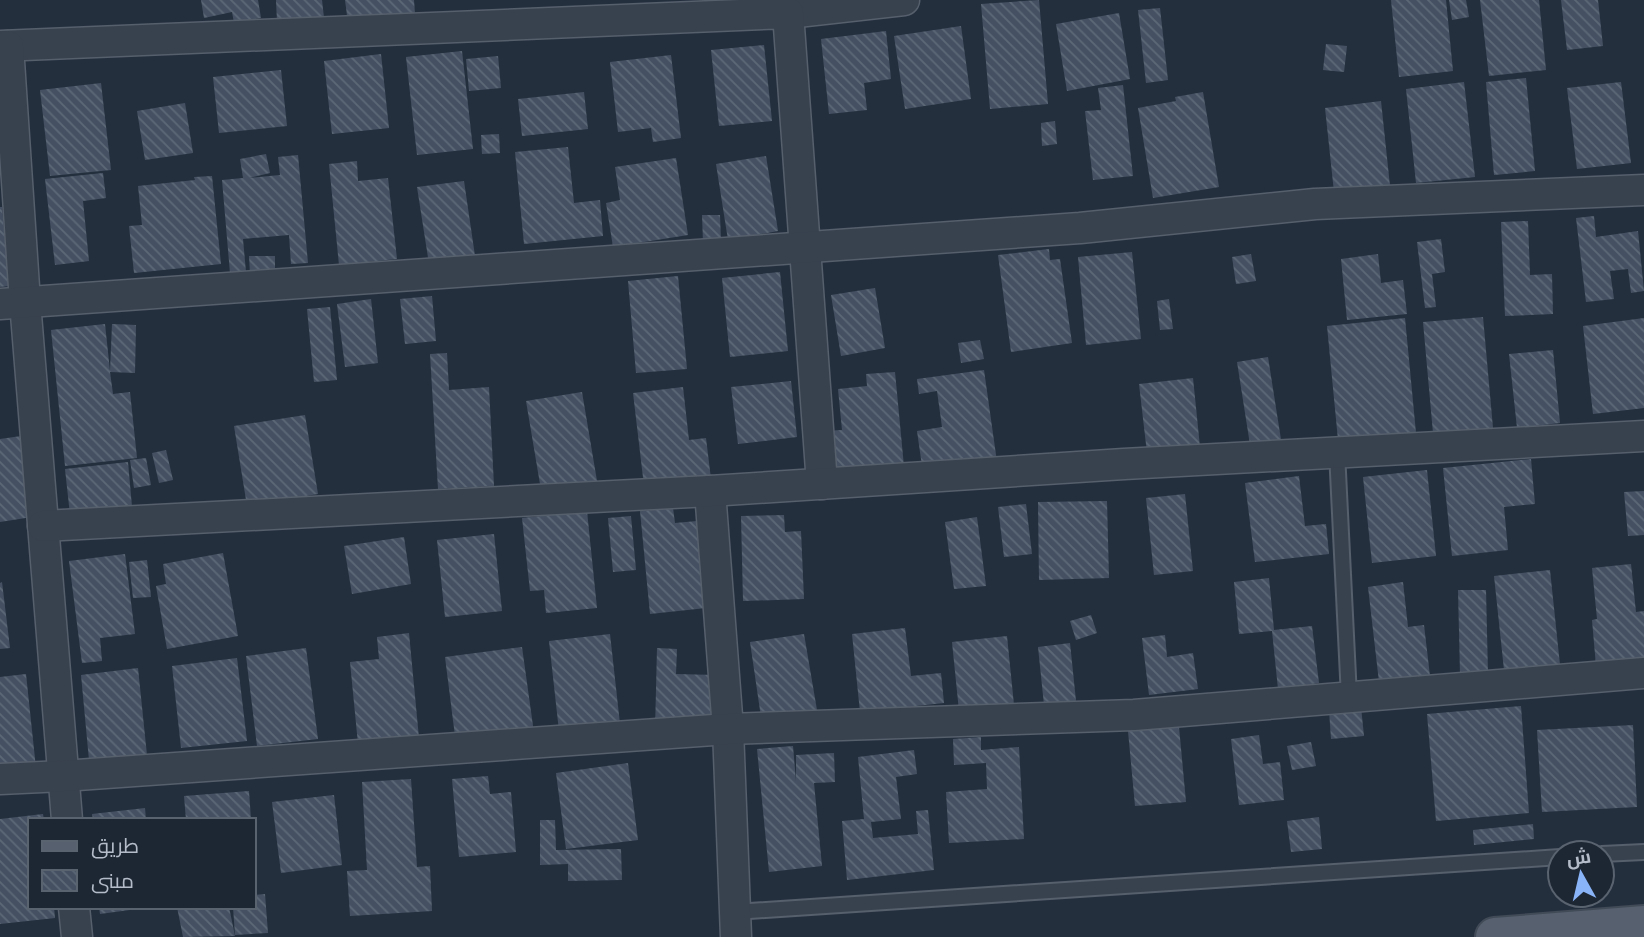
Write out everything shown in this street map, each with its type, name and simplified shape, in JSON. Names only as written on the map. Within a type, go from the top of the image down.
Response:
[{"type":"main road","points":[[1495,937],[1644,925]]},
{"type":"street","points":[[67,818],[43,526],[13,303],[4,46],[788,13],[904,0]]},
{"type":"street","points":[[788,13],[822,484]]},
{"type":"street","points":[[13,303],[1080,228],[1315,204],[1644,190]]},
{"type":"street","points":[[43,526],[710,491],[1124,464],[1644,436]]},
{"type":"street","points":[[710,491],[728,729],[735,924]]},
{"type":"street","points":[[0,779],[728,729],[1134,715],[1644,673]]},
{"type":"street","points":[[74,909],[77,937]]},
{"type":"lane","points":[[1337,453],[1349,697]]},
{"type":"lane","points":[[1616,853],[1644,852]]},
{"type":"lane","points":[[735,924],[1546,858]]},
{"type":"building","points":[[201,0],[258,0],[261,18],[234,23],[232,12],[204,18]]},
{"type":"building","points":[[276,0],[322,0],[324,18],[277,22]]},
{"type":"building","points":[[345,0],[414,0],[415,14],[348,23]]},
{"type":"building","points":[[1039,0],[1048,104],[990,109],[981,4]]},
{"type":"building","points":[[1391,0],[1446,0],[1453,71],[1399,77]]},
{"type":"building","points":[[1449,0],[1466,0],[1469,17],[1452,20]]},
{"type":"building","points":[[1480,0],[1539,0],[1546,70],[1489,76]]},
{"type":"building","points":[[1561,0],[1598,0],[1603,46],[1567,50]]},
{"type":"building","points":[[1160,8],[1168,80],[1146,83],[1138,10]]},
{"type":"building","points":[[1119,13],[1130,79],[1067,91],[1056,24]]},
{"type":"building","points":[[961,26],[971,99],[905,109],[894,36]]},
{"type":"building","points":[[886,31],[891,79],[864,83],[867,110],[829,114],[821,39]]},
{"type":"building","points":[[1326,44],[1347,46],[1344,72],[1323,70]]},
{"type":"building","points":[[764,45],[772,121],[719,126],[711,50]]},
{"type":"building","points":[[462,51],[473,149],[417,155],[406,57]]},
{"type":"building","points":[[381,54],[389,128],[332,134],[324,61]]},
{"type":"building","points":[[671,55],[681,138],[653,142],[651,128],[618,132],[610,62]]},
{"type":"building","points":[[498,56],[501,88],[469,91],[466,59]]},
{"type":"building","points":[[281,70],[287,126],[219,133],[213,77]]},
{"type":"building","points":[[1526,78],[1535,171],[1494,175],[1486,82]]},
{"type":"building","points":[[1464,82],[1475,177],[1416,183],[1406,89]]},
{"type":"building","points":[[1621,82],[1631,163],[1577,169],[1567,88]]},
{"type":"building","points":[[101,83],[111,170],[50,176],[40,90]]},
{"type":"building","points":[[1123,85],[1133,176],[1093,180],[1085,111],[1101,110],[1098,88]]},
{"type":"building","points":[[584,92],[588,129],[522,136],[518,99]]},
{"type":"building","points":[[1203,92],[1219,187],[1153,198],[1138,108],[1176,101],[1175,97]]},
{"type":"building","points":[[1381,101],[1390,186],[1334,192],[1325,108]]},
{"type":"building","points":[[185,103],[193,153],[145,160],[137,111]]},
{"type":"building","points":[[1055,121],[1057,144],[1042,146],[1041,123]]},
{"type":"building","points":[[499,134],[500,153],[482,154],[481,135]]},
{"type":"building","points":[[568,147],[574,203],[600,200],[603,236],[524,244],[515,152]]},
{"type":"building","points":[[266,154],[270,173],[249,178],[280,175],[278,157],[298,155],[308,263],[291,264],[289,235],[243,239],[246,272],[230,273],[222,180],[243,178],[240,159]]},
{"type":"building","points":[[766,156],[778,231],[728,240],[716,164]]},
{"type":"building","points":[[676,158],[688,235],[613,247],[606,203],[620,200],[615,167]]},
{"type":"building","points":[[357,161],[358,181],[388,178],[397,259],[339,265],[329,164]]},
{"type":"building","points":[[103,173],[106,198],[83,201],[89,261],[55,265],[45,179]]},
{"type":"building","points":[[212,176],[221,264],[134,273],[129,226],[142,225],[138,186]]},
{"type":"building","points":[[464,181],[475,256],[429,264],[417,187]]},
{"type":"building","points":[[0,207],[9,286],[0,287]]},
{"type":"building","points":[[702,215],[720,215],[721,241],[703,242]]},
{"type":"building","points":[[1594,216],[1596,237],[1638,231],[1644,291],[1631,293],[1628,269],[1610,271],[1614,299],[1586,302],[1576,218]]},
{"type":"building","points":[[1528,221],[1530,275],[1552,274],[1553,314],[1505,316],[1501,222]]},
{"type":"building","points":[[1441,239],[1445,272],[1432,274],[1436,307],[1425,308],[1417,242]]},
{"type":"building","points":[[1049,249],[1050,260],[1060,259],[1072,343],[1011,352],[998,255]]},
{"type":"building","points":[[1132,252],[1141,339],[1086,345],[1078,257]]},
{"type":"building","points":[[1251,254],[1256,281],[1236,284],[1232,257]]},
{"type":"building","points":[[1378,254],[1381,283],[1403,280],[1407,314],[1347,320],[1341,259]]},
{"type":"building","points":[[249,256],[275,256],[275,273],[250,273]]},
{"type":"building","points":[[780,272],[788,351],[730,357],[722,278]]},
{"type":"building","points":[[678,276],[687,369],[636,373],[628,281]]},
{"type":"building","points":[[875,288],[885,348],[841,356],[831,295]]},
{"type":"building","points":[[432,296],[436,341],[405,344],[400,299]]},
{"type":"building","points":[[371,299],[378,363],[345,367],[337,304]]},
{"type":"building","points":[[1169,299],[1173,329],[1160,330],[1157,301]]},
{"type":"building","points":[[330,307],[337,380],[314,382],[307,309]]},
{"type":"building","points":[[1483,317],[1493,428],[1433,433],[1423,322]]},
{"type":"building","points":[[1405,318],[1416,433],[1338,440],[1327,326]]},
{"type":"building","points":[[1644,318],[1644,408],[1593,414],[1583,326]]},
{"type":"building","points":[[105,324],[110,371],[112,324],[136,325],[135,373],[110,372],[113,394],[130,392],[137,458],[65,466],[51,330]]},
{"type":"building","points":[[980,340],[984,359],[961,363],[958,343]]},
{"type":"building","points":[[1553,350],[1560,423],[1517,428],[1509,354]]},
{"type":"building","points":[[447,353],[449,390],[489,387],[494,486],[438,489],[430,354]]},
{"type":"building","points":[[1268,357],[1282,446],[1251,451],[1237,362]]},
{"type":"building","points":[[984,370],[997,462],[923,473],[917,431],[942,427],[937,391],[919,394],[917,379]]},
{"type":"building","points":[[895,372],[905,477],[829,484],[824,431],[842,430],[838,389],[867,386],[866,374]]},
{"type":"building","points":[[1193,378],[1200,447],[1147,453],[1139,384]]},
{"type":"building","points":[[791,381],[797,437],[738,444],[731,387]]},
{"type":"building","points":[[683,387],[689,440],[706,438],[711,479],[644,486],[633,393]]},
{"type":"building","points":[[582,392],[597,481],[541,490],[526,401]]},
{"type":"building","points":[[305,415],[318,494],[247,506],[234,426]]},
{"type":"building","points":[[21,436],[32,517],[0,522],[0,439]]},
{"type":"building","points":[[166,450],[173,480],[159,483],[152,453]]},
{"type":"building","points":[[146,458],[151,485],[134,488],[130,460]]},
{"type":"building","points":[[1531,459],[1535,504],[1504,507],[1508,550],[1452,556],[1443,468]]},
{"type":"building","points":[[128,462],[133,518],[71,524],[65,469]]},
{"type":"building","points":[[1427,470],[1436,556],[1372,563],[1363,477]]},
{"type":"building","points":[[1299,476],[1305,526],[1326,524],[1329,554],[1255,562],[1245,483]]},
{"type":"building","points":[[1644,491],[1644,535],[1628,536],[1624,492]]},
{"type":"building","points":[[1185,494],[1193,571],[1154,575],[1146,498]]},
{"type":"building","points":[[1107,501],[1109,578],[1039,580],[1038,502]]},
{"type":"building","points":[[1026,504],[1032,554],[1004,557],[998,507]]},
{"type":"building","points":[[673,508],[675,523],[697,521],[706,608],[650,614],[640,511]]},
{"type":"building","points":[[587,511],[597,608],[546,613],[544,590],[530,591],[522,518]]},
{"type":"building","points":[[784,515],[785,532],[801,531],[804,599],[743,601],[741,516]]},
{"type":"building","points":[[631,516],[636,570],[613,572],[608,518]]},
{"type":"building","points":[[977,517],[986,586],[954,589],[945,522]]},
{"type":"building","points":[[494,534],[502,611],[445,617],[437,540]]},
{"type":"building","points":[[404,537],[411,584],[352,594],[344,546]]},
{"type":"building","points":[[223,553],[238,636],[167,649],[156,586],[166,584],[163,564]]},
{"type":"building","points":[[125,554],[135,634],[100,638],[102,661],[82,663],[69,561]]},
{"type":"building","points":[[147,560],[151,597],[133,598],[129,562]]},
{"type":"building","points":[[1631,564],[1636,612],[1644,611],[1644,662],[1596,666],[1592,620],[1597,619],[1592,568]]},
{"type":"building","points":[[1550,570],[1560,665],[1504,670],[1494,576]]},
{"type":"building","points":[[1269,578],[1274,630],[1312,626],[1319,683],[1278,689],[1272,631],[1239,634],[1234,582]]},
{"type":"building","points":[[2,582],[10,648],[0,649],[0,583]]},
{"type":"building","points":[[1403,582],[1408,627],[1424,625],[1430,676],[1379,682],[1368,587]]},
{"type":"building","points":[[1458,590],[1486,590],[1488,674],[1460,674]]},
{"type":"building","points":[[1091,615],[1097,633],[1076,640],[1070,621]]},
{"type":"building","points":[[905,628],[911,676],[941,673],[944,703],[860,712],[852,634]]},
{"type":"building","points":[[409,633],[419,738],[358,744],[350,662],[379,659],[377,637]]},
{"type":"building","points":[[610,634],[620,724],[559,731],[549,641]]},
{"type":"building","points":[[804,634],[818,716],[762,724],[750,642]]},
{"type":"building","points":[[1165,635],[1167,657],[1193,653],[1198,689],[1149,695],[1142,638]]},
{"type":"building","points":[[1007,636],[1014,705],[959,711],[952,642]]},
{"type":"building","points":[[1070,643],[1076,701],[1044,705],[1038,647]]},
{"type":"building","points":[[522,647],[534,733],[456,744],[445,657]]},
{"type":"building","points":[[306,648],[318,739],[257,746],[246,656]]},
{"type":"building","points":[[657,648],[677,649],[676,674],[715,675],[713,732],[655,731]]},
{"type":"building","points":[[237,658],[247,741],[181,748],[172,666]]},
{"type":"building","points":[[138,668],[148,765],[90,771],[81,675]]},
{"type":"building","points":[[26,674],[36,768],[0,771],[0,677]]},
{"type":"building","points":[[1521,706],[1529,813],[1436,821],[1427,714]]},
{"type":"building","points":[[1361,707],[1364,736],[1331,739],[1329,710]]},
{"type":"building","points":[[1633,725],[1637,807],[1542,812],[1537,730]]},
{"type":"building","points":[[1179,727],[1186,802],[1135,806],[1128,731]]},
{"type":"building","points":[[1259,735],[1263,764],[1280,762],[1284,800],[1239,805],[1231,739]]},
{"type":"building","points":[[981,737],[981,750],[1019,747],[1024,839],[949,843],[946,792],[987,789],[986,763],[954,765],[953,739]]},
{"type":"building","points":[[1311,742],[1316,766],[1292,770],[1287,746]]},
{"type":"building","points":[[793,746],[796,781],[796,755],[834,753],[835,782],[814,783],[822,866],[769,872],[757,749]]},
{"type":"building","points":[[914,750],[917,774],[896,777],[901,819],[871,822],[873,838],[918,834],[916,811],[928,810],[934,870],[847,880],[842,821],[864,819],[858,757]]},
{"type":"building","points":[[628,763],[638,840],[566,849],[556,773]]},
{"type":"building","points":[[488,776],[490,794],[511,792],[516,852],[459,857],[452,779]]},
{"type":"building","points":[[411,779],[417,867],[430,866],[432,911],[350,916],[347,871],[367,870],[362,782]]},
{"type":"building","points":[[249,791],[251,818],[186,818],[184,796]]},
{"type":"building","points":[[334,795],[342,865],[281,873],[272,802]]},
{"type":"building","points":[[145,808],[146,818],[93,818],[92,814]]},
{"type":"building","points":[[43,814],[44,818],[28,818],[28,909],[54,909],[55,918],[0,924],[0,819]]},
{"type":"building","points":[[1319,817],[1322,849],[1291,852],[1287,821]]},
{"type":"building","points":[[540,820],[555,820],[556,850],[621,849],[622,880],[568,881],[568,864],[540,865]]},
{"type":"building","points":[[1533,824],[1534,839],[1474,845],[1473,830]]},
{"type":"building","points":[[265,894],[268,933],[235,935],[233,909],[256,909],[256,895]]},
{"type":"building","points":[[99,909],[137,909],[100,914]]},
{"type":"building","points":[[177,909],[229,909],[235,936],[183,937]]}]
